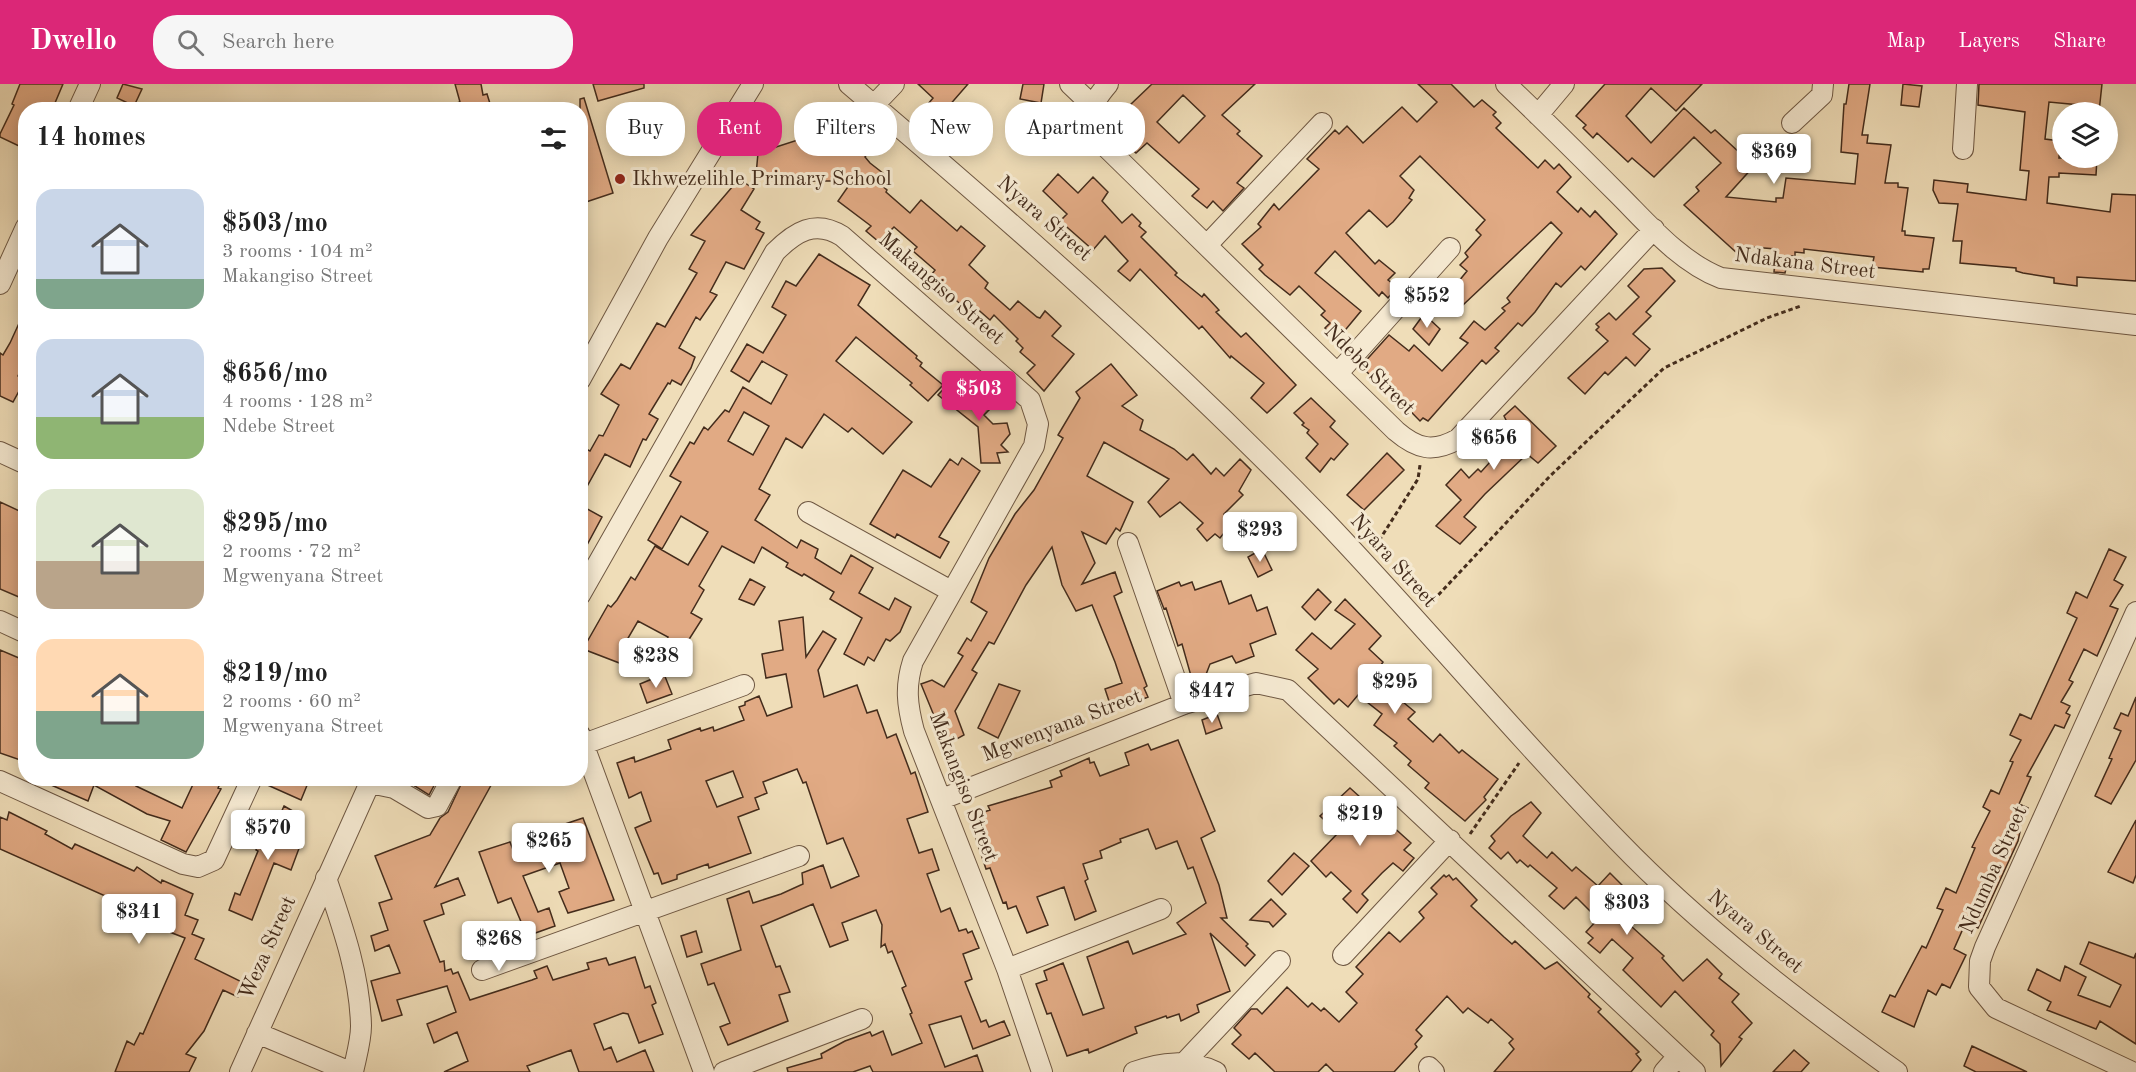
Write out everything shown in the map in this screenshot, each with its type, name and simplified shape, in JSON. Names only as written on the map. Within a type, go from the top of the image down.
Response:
[{"type":"street","points":[[82,102],[90,84]]},
{"type":"street","points":[[588,365],[658,238],[753,84]]},
{"type":"street","name":"Nyara Street","points":[[849,84],[870,102]]},
{"type":"street","points":[[877,102],[894,84]]},
{"type":"street","points":[[1070,84],[1089,102]]},
{"type":"street","points":[[1094,102],[1108,84]]},
{"type":"street","name":"Ndakana Street","points":[[1506,84],[1654,229],[1705,272],[1740,283],[2136,325]]},
{"type":"street","points":[[1538,115],[1564,84]]},
{"type":"street","points":[[1792,123],[1822,95],[1823,84]]},
{"type":"street","points":[[1963,149],[1967,84]]},
{"type":"street","points":[[1207,245],[1322,123]]},
{"type":"street","name":"Nyara Street","points":[[897,125],[1034,243],[1195,390],[1364,564],[1620,843],[1701,919],[1786,990],[1897,1072]]},
{"type":"street","name":"Ndebe Street","points":[[1115,156],[1396,431],[1410,444],[1423,449]]},
{"type":"street","name":"Makangiso Street","points":[[588,582],[775,252],[802,230],[818,227],[832,229],[842,236],[1000,371],[1030,400],[1036,412],[1038,424],[1034,446],[913,661],[908,678],[907,703],[914,730],[1007,969],[1042,1072]]},
{"type":"street","points":[[1423,449],[1444,447],[1458,439],[1654,229]]},
{"type":"street","points":[[0,284],[18,245]]},
{"type":"street","points":[[1338,373],[1450,248]]},
{"type":"street","points":[[0,452],[18,460]]},
{"type":"street","points":[[808,512],[951,591]]},
{"type":"street","points":[[1128,543],[1184,704]]},
{"type":"street","name":"Ndumba Street","points":[[2132,1072],[1996,1008],[1979,987],[1978,975],[1985,947],[2136,612]]},
{"type":"street","points":[[0,621],[18,629]]},
{"type":"street","name":"Mgwenyana Street","points":[[942,799],[1184,704],[1256,683],[1288,690],[1695,1072]]},
{"type":"street","points":[[588,738],[744,685]]},
{"type":"street","points":[[588,756],[704,1072]]},
{"type":"street","points":[[0,782],[183,864],[198,867],[214,860],[248,786]]},
{"type":"street","name":"Weza Street","points":[[240,1072],[369,786]]},
{"type":"street","points":[[387,786],[428,808],[437,806],[448,786]]},
{"type":"street","points":[[1343,955],[1454,845]]},
{"type":"street","points":[[482,970],[800,856]]},
{"type":"street","points":[[256,1033],[317,1066],[351,1072],[361,1028],[359,1010],[351,956],[326,878]]},
{"type":"street","points":[[1007,969],[1161,909]]},
{"type":"street","points":[[1184,1063],[1280,961]]},
{"type":"street","points":[[724,1072],[862,1019]]},
{"type":"street","points":[[1664,1072],[1678,1056]]},
{"type":"street","points":[[1134,1072],[1159,1063],[1184,1063],[1216,1072]]},
{"type":"path","points":[[1414,620],[1550,476],[1664,368],[1767,318],[1808,304]]},
{"type":"path","points":[[1364,564],[1418,480],[1423,449]]},
{"type":"path","points":[[1454,845],[1530,747]]},
{"type":"building","points":[[20,84],[63,84],[55,102],[18,102],[18,146],[0,137],[14,105],[12,104]]},
{"type":"building","points":[[123,84],[142,89],[136,102],[126,102],[117,98]]},
{"type":"building","points":[[455,84],[481,84],[483,95],[487,94],[490,102],[460,102]]},
{"type":"building","points":[[593,84],[644,84],[644,88],[598,101]]},
{"type":"building","points":[[918,84],[968,84],[952,102],[930,102],[933,98]]},
{"type":"building","points":[[1023,84],[1044,84],[1041,102],[1020,99]]},
{"type":"building","points":[[1152,84],[1255,84],[1222,115],[1240,131],[1237,134],[1262,156],[1237,183],[1244,188],[1223,211],[1213,201],[1207,208],[1192,196],[1199,189],[1147,143],[1145,145],[1145,102],[1133,102]],"holes":[[[1183,95],[1205,116],[1179,143],[1157,122]]]},
{"type":"building","points":[[1418,84],[1451,84],[1474,107],[1482,100],[1496,112],[1493,115],[1501,123],[1496,128],[1538,168],[1545,160],[1554,169],[1559,164],[1571,177],[1557,192],[1578,212],[1581,208],[1590,217],[1595,211],[1617,234],[1585,270],[1581,266],[1561,287],[1556,283],[1522,326],[1518,323],[1495,348],[1499,351],[1486,364],[1482,360],[1428,421],[1423,418],[1420,421],[1374,374],[1372,377],[1361,366],[1389,335],[1409,351],[1414,345],[1442,371],[1468,343],[1460,338],[1474,321],[1485,330],[1505,311],[1502,308],[1510,302],[1507,298],[1562,233],[1551,222],[1463,305],[1450,292],[1467,271],[1460,265],[1468,257],[1465,253],[1481,235],[1476,230],[1485,220],[1420,156],[1400,176],[1414,190],[1409,198],[1412,200],[1393,222],[1387,227],[1369,210],[1346,233],[1375,264],[1379,260],[1395,273],[1388,280],[1397,287],[1388,298],[1382,292],[1379,296],[1335,251],[1315,273],[1361,311],[1337,340],[1325,328],[1330,323],[1321,315],[1325,311],[1299,286],[1290,295],[1265,275],[1259,269],[1263,265],[1242,244],[1261,227],[1258,224],[1274,204],[1279,210],[1319,169],[1307,159],[1335,130],[1339,134],[1347,126],[1363,143],[1402,107],[1417,122],[1437,102]]},
{"type":"building","points":[[1605,84],[1702,84],[1676,111],[1651,88],[1626,116],[1651,143],[1684,108],[1711,133],[1715,130],[1754,166],[1726,197],[1776,202],[1776,198],[1783,198],[1786,178],[1855,184],[1858,154],[1841,152],[1844,104],[1846,104],[1849,84],[1870,84],[1862,135],[1868,135],[1867,143],[1891,145],[1885,183],[1898,183],[1898,187],[1908,188],[1902,231],[1905,231],[1905,235],[1934,238],[1929,269],[1923,269],[1923,272],[1872,267],[1874,257],[1804,249],[1804,253],[1795,252],[1795,256],[1789,256],[1785,273],[1774,272],[1776,249],[1739,246],[1738,254],[1684,205],[1699,191],[1696,187],[1721,163],[1694,137],[1654,177],[1632,158],[1628,162],[1597,133],[1593,138],[1583,128],[1586,125],[1576,116]]},
{"type":"building","points":[[1903,84],[1922,86],[1919,107],[1901,105]]},
{"type":"building","points":[[1979,84],[2102,84],[2100,102],[2049,102],[2045,139],[2052,140],[2052,168],[2096,168],[2096,175],[2059,173],[2059,177],[2049,177],[2047,203],[2110,212],[2112,194],[2136,195],[2136,281],[2077,277],[2077,286],[2054,283],[2054,278],[2023,273],[2016,271],[2016,268],[1960,263],[1962,241],[1953,241],[1958,204],[1939,203],[1933,190],[1934,180],[1968,184],[1967,192],[2026,200],[2029,171],[2020,170],[2025,112],[1978,105]]},
{"type":"building","points":[[588,111],[613,193],[588,201]]},
{"type":"building","points":[[794,141],[794,156],[866,156],[870,163],[888,177],[881,185],[887,190],[886,192],[910,213],[921,200],[957,231],[961,226],[985,246],[969,265],[988,283],[985,288],[1010,310],[1018,301],[1037,317],[1040,318],[1045,311],[1061,326],[1052,336],[1074,354],[1044,391],[1027,373],[1035,365],[1020,352],[1023,348],[1016,341],[1018,339],[994,315],[990,320],[974,306],[969,311],[929,278],[935,270],[913,251],[917,247],[894,227],[879,242],[866,231],[871,226],[838,201],[852,181],[807,181],[784,187],[781,175],[756,175],[758,156],[782,156],[782,145]]},
{"type":"building","points":[[1058,174],[1078,193],[1093,177],[1108,192],[1102,201],[1122,223],[1132,214],[1141,223],[1139,226],[1146,232],[1141,237],[1177,273],[1175,275],[1202,297],[1204,294],[1219,310],[1216,312],[1241,337],[1246,333],[1296,385],[1267,413],[1251,398],[1264,383],[1231,356],[1230,358],[1202,326],[1199,329],[1140,269],[1130,281],[1118,271],[1128,261],[1105,236],[1093,250],[1060,221],[1067,214],[1043,191]]},
{"type":"building","points":[[739,179],[754,189],[741,210],[760,222],[756,229],[764,233],[744,269],[726,262],[710,292],[717,295],[700,320],[696,317],[679,348],[695,357],[691,368],[681,385],[672,380],[670,384],[668,383],[649,414],[658,419],[646,440],[643,439],[630,467],[605,454],[588,485],[588,450],[590,451],[599,435],[603,436],[619,405],[601,394],[621,364],[630,369],[657,323],[665,327],[697,273],[689,269],[705,241],[691,235]]},
{"type":"building","points":[[819,254],[870,285],[858,305],[917,356],[916,358],[922,363],[920,366],[943,385],[928,401],[910,385],[912,383],[856,337],[836,361],[912,422],[883,454],[852,428],[848,432],[824,414],[802,448],[786,438],[759,489],[770,495],[755,520],[797,548],[801,540],[818,549],[815,558],[841,574],[851,555],[873,568],[859,593],[889,610],[895,598],[911,607],[900,632],[890,641],[886,639],[874,661],[868,657],[864,665],[844,654],[862,618],[830,599],[834,592],[804,574],[802,576],[786,567],[788,563],[762,547],[754,563],[722,546],[699,586],[704,590],[691,613],[702,619],[674,663],[659,654],[668,637],[638,621],[624,645],[631,649],[622,664],[588,651],[588,640],[608,605],[611,607],[617,600],[631,577],[635,580],[655,546],[688,565],[708,532],[681,516],[662,549],[648,540],[681,482],[670,476],[690,442],[694,444],[704,427],[708,430],[725,410],[729,412],[743,387],[771,404],[787,375],[762,361],[749,382],[731,371],[747,344],[763,353],[786,315],[772,307],[786,281],[796,286]],"holes":[[[744,412],[769,426],[753,455],[728,441]]]},
{"type":"building","points":[[1662,268],[1675,281],[1646,312],[1651,316],[1633,334],[1650,349],[1635,366],[1626,357],[1608,375],[1605,372],[1585,394],[1568,378],[1608,341],[1596,330],[1599,327],[1596,324],[1609,313],[1616,320],[1639,297],[1628,286],[1644,269]]},
{"type":"building","points":[[1424,314],[1440,329],[1429,345],[1413,329]]},
{"type":"building","points":[[18,326],[18,393],[13,402],[0,396],[0,353],[3,355]]},
{"type":"building","points":[[1111,364],[1137,395],[1122,406],[1143,420],[1140,430],[1174,449],[1187,460],[1193,454],[1211,474],[1216,468],[1224,476],[1240,459],[1251,470],[1239,491],[1243,495],[1224,514],[1232,523],[1220,538],[1215,534],[1207,541],[1197,529],[1203,523],[1180,502],[1160,517],[1148,502],[1169,479],[1104,442],[1087,476],[1133,502],[1120,531],[1116,528],[1106,544],[1082,532],[1095,563],[1082,584],[1115,572],[1122,592],[1114,596],[1147,686],[1144,688],[1148,697],[1131,704],[1129,699],[1110,704],[1105,689],[1122,683],[1115,662],[1092,605],[1076,611],[1062,585],[1052,547],[1026,585],[994,644],[989,642],[972,670],[977,673],[955,711],[964,735],[946,745],[921,684],[932,680],[944,687],[963,656],[958,653],[967,638],[971,641],[987,612],[971,602],[989,558],[1015,514],[1034,490],[1063,438],[1058,435],[1080,398],[1076,392]]},
{"type":"building","points":[[950,382],[968,400],[978,391],[993,406],[984,415],[993,424],[1007,423],[1010,434],[1001,445],[1008,452],[997,453],[1000,463],[981,463],[978,427],[938,395]]},
{"type":"building","points":[[1311,398],[1335,421],[1330,427],[1348,444],[1334,460],[1331,458],[1320,472],[1306,458],[1318,444],[1307,433],[1309,430],[1302,425],[1304,423],[1294,413]]},
{"type":"building","points":[[1515,406],[1556,446],[1538,463],[1527,454],[1485,494],[1464,517],[1476,527],[1460,544],[1436,526],[1461,500],[1446,485],[1461,469],[1469,478],[1478,469],[1481,472],[1510,440],[1499,426],[1506,420],[1504,416]]},
{"type":"building","points":[[1387,453],[1404,470],[1364,510],[1347,495]]},
{"type":"building","points":[[962,458],[980,471],[939,537],[949,542],[940,558],[897,534],[895,538],[870,524],[903,470],[931,487],[950,459],[958,465]]},
{"type":"building","points":[[0,502],[18,510],[18,597],[0,589]]},
{"type":"building","points":[[588,509],[602,517],[588,543]]},
{"type":"building","points":[[1262,549],[1272,570],[1258,577],[1248,557]]},
{"type":"building","points":[[2109,549],[2126,557],[2114,580],[2123,585],[2110,606],[2118,609],[2097,656],[2084,649],[2069,680],[2073,682],[2061,702],[2070,706],[2066,713],[2070,715],[2064,728],[2055,725],[2027,776],[2031,777],[2019,804],[2028,808],[2018,831],[2020,832],[2018,841],[1978,928],[1966,922],[1954,949],[1966,955],[1950,988],[1942,984],[1936,995],[1928,990],[1914,1027],[1882,1012],[1890,995],[1895,997],[1922,946],[1926,948],[1943,910],[1937,908],[1946,888],[1956,893],[1975,848],[1972,847],[1990,811],[1983,807],[1991,790],[1999,794],[2013,762],[2010,761],[2021,740],[2010,735],[2020,714],[2031,719],[2077,618],[2067,613],[2076,592],[2087,598]]},
{"type":"building","points":[[750,579],[765,587],[754,605],[739,599]]},
{"type":"building","points":[[1221,581],[1229,604],[1251,595],[1257,611],[1267,607],[1276,634],[1250,644],[1254,656],[1236,663],[1232,656],[1210,664],[1205,677],[1197,679],[1191,676],[1182,644],[1178,646],[1166,608],[1164,609],[1157,591],[1179,582],[1181,586],[1192,582],[1195,590]]},
{"type":"building","points":[[1318,589],[1331,602],[1315,620],[1302,607]]},
{"type":"building","points":[[1345,599],[1381,636],[1369,649],[1383,662],[1381,665],[1383,668],[1374,678],[1415,712],[1408,719],[1433,742],[1440,734],[1459,753],[1462,750],[1498,779],[1484,797],[1486,800],[1465,821],[1425,788],[1429,783],[1408,765],[1411,761],[1394,746],[1397,743],[1374,725],[1382,714],[1358,695],[1348,707],[1339,699],[1334,704],[1308,678],[1318,669],[1296,650],[1312,633],[1331,649],[1355,624],[1335,610]]},
{"type":"building","points":[[803,617],[806,657],[823,631],[836,639],[818,670],[824,697],[857,685],[867,713],[877,710],[887,738],[896,734],[911,774],[915,772],[928,812],[907,819],[919,853],[932,849],[939,870],[927,874],[941,912],[950,908],[959,931],[966,929],[968,933],[972,931],[979,948],[963,954],[972,979],[965,982],[981,1022],[986,1020],[989,1027],[1004,1021],[1010,1035],[973,1049],[961,1016],[929,1025],[945,1067],[977,1055],[983,1072],[873,1072],[870,1066],[853,1072],[788,1072],[787,1068],[822,1058],[821,1054],[845,1041],[870,1032],[872,1036],[883,1031],[892,1055],[922,1043],[902,988],[906,986],[892,951],[888,953],[885,944],[881,947],[882,925],[876,910],[842,923],[848,940],[830,947],[813,904],[761,926],[776,967],[780,966],[790,992],[779,995],[788,1021],[728,1045],[720,1027],[730,1023],[714,983],[708,985],[701,964],[741,950],[727,899],[749,891],[753,903],[781,894],[803,884],[802,873],[823,865],[831,888],[859,876],[843,838],[827,844],[806,782],[803,783],[797,769],[763,782],[767,793],[755,798],[759,809],[738,817],[751,853],[709,868],[708,864],[677,875],[677,879],[662,884],[658,873],[654,874],[635,828],[651,821],[641,792],[629,798],[617,763],[634,757],[635,762],[671,749],[668,740],[700,728],[701,731],[713,727],[714,731],[744,720],[739,707],[759,696],[767,716],[792,707],[786,674],[766,678],[762,654],[783,650],[779,621]],"holes":[[[733,771],[743,797],[717,807],[706,781]]]},
{"type":"building","points":[[0,650],[18,658],[18,759],[0,753]]},
{"type":"building","points":[[664,674],[672,694],[647,703],[640,684]]},
{"type":"building","points":[[999,684],[1020,691],[998,738],[978,728]]},
{"type":"building","points":[[2136,697],[2136,760],[2111,804],[2095,796],[2112,759],[2109,758],[2121,731],[2114,728],[2121,713],[2128,716]]},
{"type":"building","points":[[1217,714],[1222,728],[1206,734],[1202,720]]},
{"type":"building","points":[[1178,740],[1215,831],[1201,838],[1219,885],[1227,918],[1221,918],[1248,944],[1246,946],[1255,955],[1245,966],[1210,933],[1230,991],[1197,1005],[1199,1012],[1181,1021],[1179,1014],[1167,1018],[1166,1016],[1135,1027],[1137,1033],[1089,1053],[1088,1049],[1067,1056],[1051,1013],[1047,1014],[1036,984],[1047,980],[1044,971],[1063,963],[1083,1015],[1104,1008],[1087,957],[1128,941],[1133,954],[1186,934],[1177,923],[1206,903],[1193,867],[1188,869],[1177,841],[1156,849],[1148,829],[1120,839],[1121,842],[1100,851],[1102,858],[1083,864],[1088,879],[1085,881],[1096,911],[1075,920],[1064,887],[1037,897],[1048,925],[1027,933],[1016,906],[1008,909],[1006,902],[1003,903],[990,868],[986,869],[976,839],[983,837],[975,815],[990,810],[988,806],[1052,787],[1050,781],[1062,776],[1060,771],[1089,758],[1090,763],[1094,762],[1100,776],[1129,765],[1125,753],[1148,744],[1151,750]]},
{"type":"building","points":[[53,786],[94,786],[88,801]]},
{"type":"building","points":[[96,786],[136,786],[182,808],[192,786],[219,786],[218,788],[221,789],[186,852],[161,840],[170,821],[147,814]]},
{"type":"building","points":[[270,786],[307,786],[301,800]]},
{"type":"building","points":[[415,786],[434,786],[429,795]]},
{"type":"building","points":[[460,786],[491,786],[435,887],[458,878],[465,895],[441,904],[444,914],[424,921],[440,962],[444,961],[445,971],[451,969],[453,974],[458,972],[470,1000],[537,978],[534,971],[547,966],[553,980],[589,969],[587,963],[606,958],[609,965],[635,957],[645,988],[650,986],[656,1003],[652,1005],[663,1034],[639,1043],[628,1014],[623,1013],[594,1024],[604,1050],[611,1047],[617,1062],[645,1050],[654,1072],[579,1072],[571,1050],[527,1066],[530,1072],[444,1072],[468,1061],[457,1032],[434,1043],[427,1024],[456,1012],[447,986],[397,1000],[402,1015],[382,1021],[371,981],[400,973],[389,945],[375,951],[371,936],[388,930],[379,903],[392,899],[375,856],[430,835],[440,818],[448,812]]},
{"type":"building","points":[[1350,788],[1411,843],[1404,850],[1414,858],[1403,871],[1393,863],[1382,873],[1362,894],[1368,900],[1357,913],[1343,899],[1351,891],[1331,872],[1326,877],[1311,861],[1338,833],[1320,816]]},
{"type":"building","points":[[1531,802],[1541,813],[1523,836],[1547,858],[1552,852],[1572,871],[1576,867],[1598,886],[1610,873],[1625,888],[1610,907],[1664,956],[1662,958],[1683,981],[1707,959],[1722,974],[1719,978],[1739,994],[1732,1002],[1752,1023],[1739,1037],[1742,1039],[1721,1066],[1720,1044],[1711,1035],[1714,1031],[1675,991],[1661,1007],[1623,970],[1633,958],[1612,939],[1600,953],[1588,943],[1593,938],[1586,932],[1598,919],[1576,897],[1564,909],[1549,896],[1557,888],[1530,865],[1528,867],[1520,860],[1517,863],[1508,852],[1501,859],[1489,848],[1495,841],[1491,836],[1511,816]]},
{"type":"building","points":[[284,806],[298,814],[292,822],[300,825],[294,840],[301,843],[291,870],[274,863],[252,920],[229,910],[235,893],[240,895],[258,851],[256,850],[258,845],[254,842],[261,825],[273,831]]},
{"type":"building","points":[[9,812],[47,831],[45,834],[72,849],[75,844],[134,871],[137,867],[161,883],[162,880],[193,894],[185,915],[198,920],[192,934],[204,939],[195,959],[244,983],[238,997],[223,990],[204,1031],[186,1054],[196,1058],[189,1072],[115,1072],[127,1041],[134,1045],[140,1033],[143,1034],[185,938],[167,931],[169,927],[159,922],[165,910],[137,897],[132,908],[0,849],[0,817],[7,820]]},
{"type":"building","points":[[583,818],[614,900],[568,913],[559,892],[569,888],[560,863],[523,876],[538,912],[549,908],[555,926],[527,936],[511,898],[498,903],[479,852],[510,842],[515,855],[548,844],[544,831]]},
{"type":"building","points":[[2136,820],[2136,875],[2133,883],[2108,872]]},
{"type":"building","points":[[1294,853],[1309,866],[1282,895],[1268,881]]},
{"type":"building","points":[[1444,875],[1446,877],[1449,875],[1453,880],[1456,878],[1477,900],[1471,906],[1512,944],[1515,941],[1545,969],[1557,962],[1590,994],[1588,997],[1601,1009],[1598,1012],[1639,1052],[1636,1054],[1641,1060],[1631,1072],[1494,1072],[1514,1049],[1509,1043],[1513,1039],[1491,1019],[1488,1023],[1468,1008],[1463,1013],[1447,996],[1416,1030],[1422,1036],[1415,1044],[1417,1047],[1394,1072],[1334,1072],[1326,1064],[1318,1072],[1275,1072],[1255,1053],[1249,1059],[1232,1044],[1241,1035],[1234,1028],[1251,1009],[1257,1009],[1262,1014],[1287,987],[1308,1007],[1312,1003],[1321,1011],[1324,1008],[1339,1022],[1357,1003],[1346,992],[1363,974],[1356,967],[1389,932],[1400,942],[1424,918],[1419,912],[1437,894],[1431,888]]},
{"type":"building","points":[[1271,899],[1286,914],[1273,927],[1269,922],[1250,920]]},
{"type":"building","points":[[696,931],[702,952],[687,957],[681,936]]},
{"type":"building","points":[[2089,942],[2134,958],[2136,953],[2136,1044],[2100,1021],[2096,1029],[2047,1010],[2051,1002],[2028,990],[2037,969],[2060,981],[2065,966],[2086,977],[2078,995],[2110,1007],[2121,985],[2080,964]]},
{"type":"building","points":[[1972,1046],[2027,1072],[1976,1072],[1964,1066]]},
{"type":"building","points":[[1794,1050],[1809,1063],[1801,1072],[1773,1072]]},
{"type":"place","name":"Ikhwezelihle Primary School","points":[[620,179]]}]
